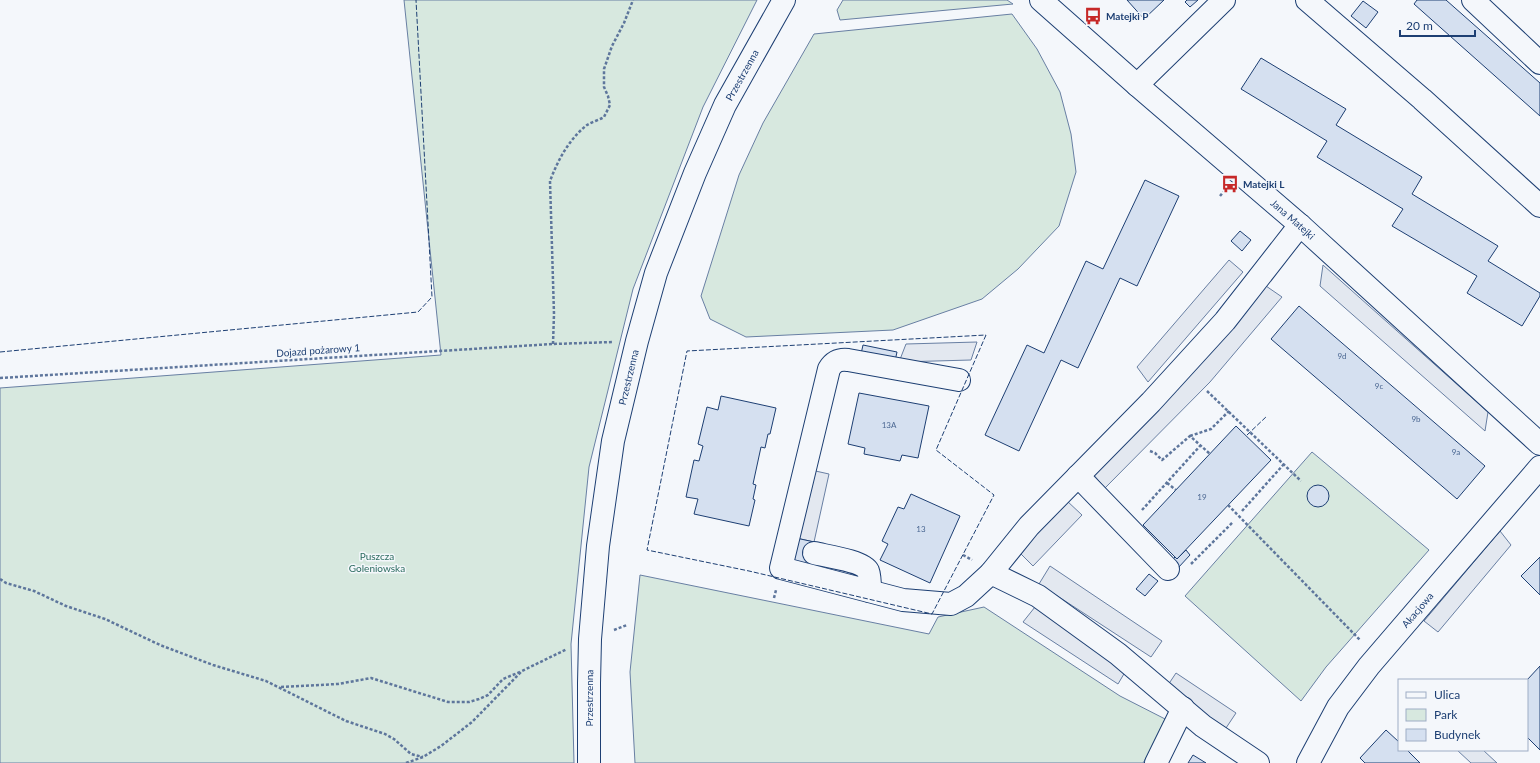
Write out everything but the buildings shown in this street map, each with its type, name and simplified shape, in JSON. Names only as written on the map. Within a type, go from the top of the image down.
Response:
[{"type":"street","name":"Przestrzenna","points":[[589,763],[588,683],[590,639],[598,546],[613,441],[637,342],[656,273],[695,173],[725,105],[779,9],[789,0]]},
{"type":"street","name":"Jana Matejki","points":[[1041,0],[1137,85],[1300,225],[1540,444]]},
{"type":"street","points":[[1137,85],[1224,0]]},
{"type":"street","points":[[1473,0],[1540,63]]},
{"type":"street","points":[[1318,4],[1540,206]]},
{"type":"street","points":[[959,380],[841,359],[834,362],[829,369],[781,568],[903,600],[951,604],[966,596],[991,573],[1029,526],[1151,402],[1225,321],[1300,225]]},
{"type":"street","name":"Akacjowa","points":[[1308,763],[1338,707],[1369,666],[1540,467]]},
{"type":"street","points":[[1078,476],[1168,569]]},
{"type":"street","points":[[814,553],[864,566],[868,572],[870,591]]},
{"type":"street","points":[[991,573],[1038,596],[1118,654],[1203,726],[1258,763]]},
{"type":"street","points":[[1156,763],[1183,708]]},
{"type":"path","points":[[553,344],[554,306],[550,181],[558,162],[574,137],[588,125],[604,117],[610,105],[604,87],[604,69],[612,46],[624,23],[633,0]]},
{"type":"path","name":"Dojazd pożarowy 1","points":[[0,378],[553,344],[637,342]]},
{"type":"path","points":[[1207,392],[1229,411],[1301,481]]},
{"type":"path","points":[[1150,452],[1155,453],[1162,460],[1190,436],[1211,429],[1229,411]]},
{"type":"path","points":[[1190,436],[1210,454]]},
{"type":"path","points":[[1138,515],[1200,446]]},
{"type":"path","points":[[1242,511],[1284,464]]},
{"type":"path","points":[[1167,483],[1176,490]]},
{"type":"path","points":[[1228,505],[1362,642]]},
{"type":"path","points":[[1168,569],[1178,578],[1233,522]]},
{"type":"path","points":[[963,555],[972,560]]},
{"type":"path","points":[[0,579],[6,583],[34,592],[66,606],[105,619],[160,645],[213,665],[251,676],[280,687],[308,703],[346,721],[385,734],[394,739],[411,754],[423,757]]},
{"type":"path","points":[[280,687],[338,684],[371,678],[448,702],[470,702],[488,695],[503,679],[568,649]]},
{"type":"path","points":[[406,763],[423,757],[441,746],[472,722],[522,671]]},
{"type":"green space","name":"Puszcza Goleniowska","points":[[404,0],[757,0],[703,107],[633,289],[589,467],[571,644],[574,763],[0,763],[0,388],[441,355]]},
{"type":"green space","points":[[843,0],[1007,0],[1013,4],[840,20],[837,10]]},
{"type":"green space","points":[[1012,14],[1037,49],[1060,92],[1071,134],[1076,172],[1059,226],[1018,269],[982,299],[893,330],[746,337],[710,319],[701,296],[739,175],[763,123],[814,34]]},
{"type":"green space","points":[[1312,452],[1429,550],[1326,667],[1301,701],[1185,596]]},
{"type":"green space","points":[[640,575],[929,634],[938,617],[984,607],[1120,696],[1169,721],[1143,763],[635,763],[630,672]]},
{"type":"shaded area","points":[[1229,260],[1243,272],[1148,382],[1137,367]]},
{"type":"shaded area","points":[[1323,265],[1488,412],[1485,431],[1320,286]]},
{"type":"shaded area","points":[[1266,286],[1282,297],[1210,382],[1105,488],[1092,473]]},
{"type":"shaded area","points":[[977,342],[971,360],[899,362],[906,344]]},
{"type":"shaded area","points":[[811,470],[829,474],[814,542],[796,538]]},
{"type":"shaded area","points":[[1066,500],[1082,515],[1033,566],[1018,551]]},
{"type":"shaded area","points":[[1500,531],[1511,545],[1438,632],[1424,621]]},
{"type":"shaded area","points":[[1050,566],[1162,641],[1151,657],[1039,584]]},
{"type":"shaded area","points":[[1035,607],[1128,667],[1118,684],[1023,622]]},
{"type":"shaded area","points":[[1176,673],[1236,713],[1226,728],[1166,688]]},
{"type":"shaded area","points":[[1458,751],[1484,751],[1497,763],[1471,763]]},
{"type":"fence","points":[[0,352],[418,312],[432,297],[416,0]]},
{"type":"fence","points":[[986,335],[936,450],[994,495],[932,614],[749,571],[647,550],[687,351],[986,335]]},
{"type":"fence","points":[[1247,435],[1267,416]]},
{"type":"place","name":"Matejki P","points":[[1093,16]]},
{"type":"place","name":"Matejki L","points":[[1230,184]]}]
